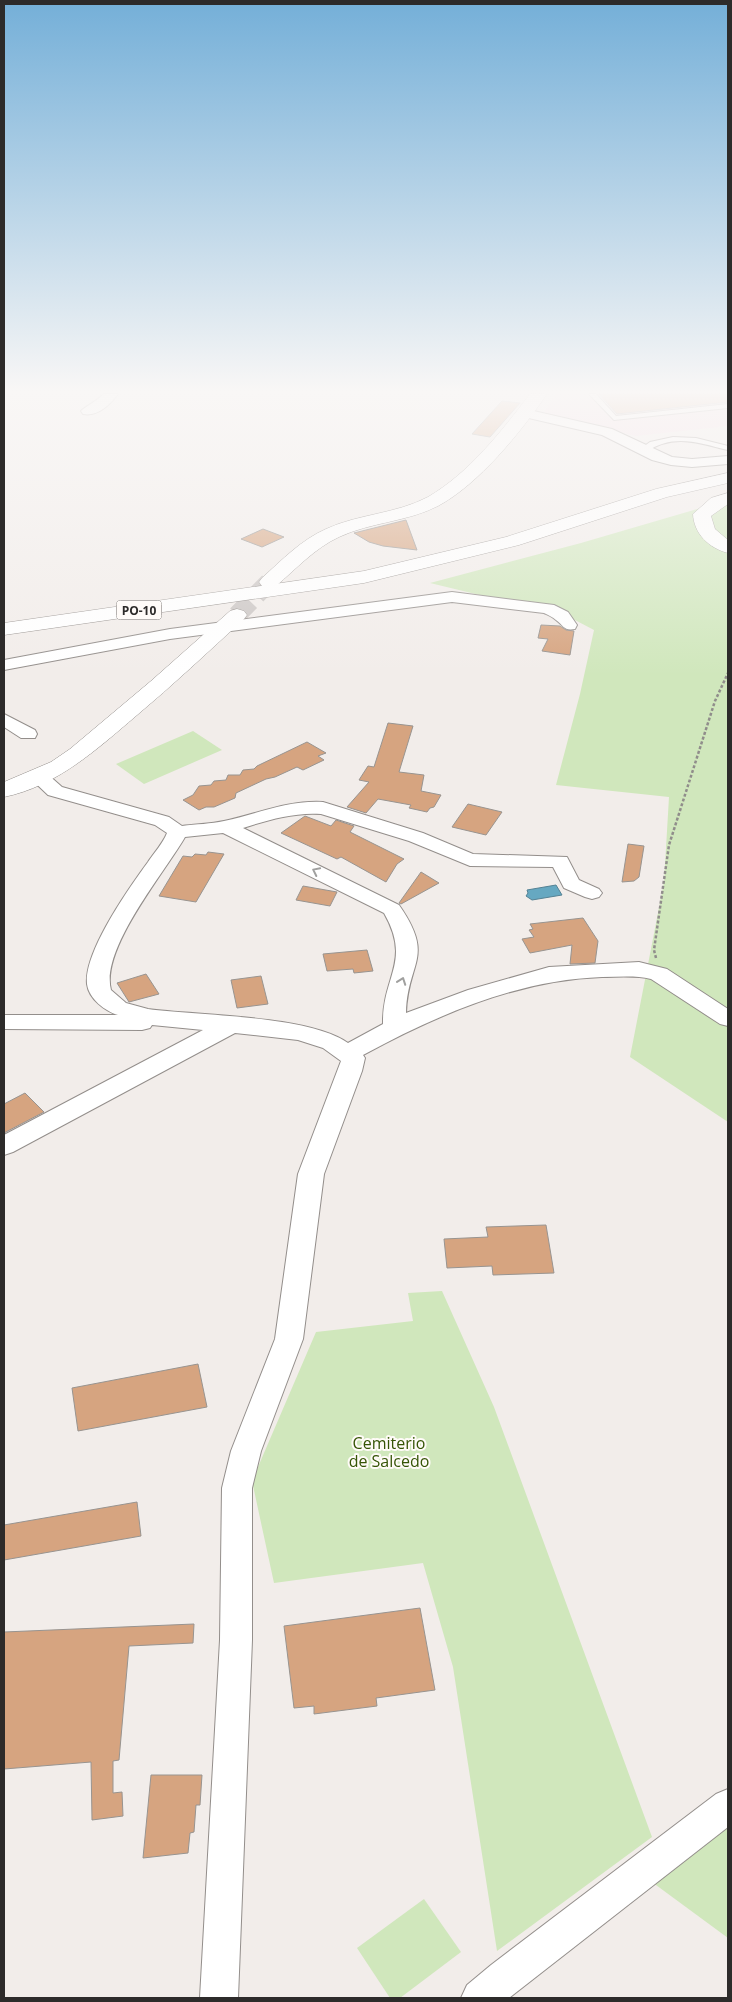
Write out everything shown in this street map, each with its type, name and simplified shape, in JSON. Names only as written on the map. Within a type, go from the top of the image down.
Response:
[{"type":"main road","points":[[4,613],[272,587],[307,549],[340,529],[421,507],[451,487]]},
{"type":"main road","name":"PO-10","points":[[4,629],[272,587],[364,577],[428,563],[512,540],[662,493],[687,487]]},
{"type":"main road","name":"PO-10","points":[[4,638],[339,591],[438,571],[520,548],[671,500],[728,488]]},
{"type":"main road","points":[[728,498],[717,502],[702,514],[702,522],[710,535],[728,547]]},
{"type":"main road","points":[[4,644],[195,611]]},
{"type":"main road","points":[[4,790],[59,767],[78,754],[159,686],[229,622]]},
{"type":"street","points":[[4,665],[229,622],[452,597],[548,609],[562,616],[569,625]]},
{"type":"street","points":[[4,719],[28,734]]},
{"type":"street","points":[[38,776],[56,791],[162,821],[169,824],[177,832]]},
{"type":"street","points":[[177,832],[226,827],[264,815],[309,807],[323,808],[416,836],[470,860],[560,861],[572,884],[592,893]]},
{"type":"street","points":[[226,827],[392,909],[404,926],[409,948],[408,965],[392,1011],[395,1028]]},
{"type":"street","points":[[177,832],[175,838],[115,928],[105,952],[100,980],[101,992],[117,1008],[165,1019],[262,1027],[302,1035],[334,1044],[348,1052],[353,1058],[350,1071],[311,1174],[289,1339],[246,1451],[237,1488],[236,1640],[219,1998]]},
{"type":"street","points":[[348,1052],[412,1019],[476,995],[549,974],[611,969],[639,969],[659,974],[728,1019]]},
{"type":"street","points":[[4,1022],[141,1023],[165,1019]]},
{"type":"street","points":[[4,1146],[232,1025]]},
{"type":"street","points":[[480,1998],[728,1806]]},
{"type":"path","points":[[659,974],[654,950],[669,845],[715,701],[728,673]]},
{"type":"green space","points":[[728,500],[728,1122],[630,1057],[664,882],[669,797],[556,785],[580,694],[594,630],[550,607],[492,598],[430,583],[581,543]]},
{"type":"green space","points":[[193,731],[222,750],[144,784],[116,764]]},
{"type":"green space","name":"Cemiterio de Salcedo","points":[[442,1291],[494,1407],[652,1837],[497,1951],[453,1667],[423,1563],[274,1583],[252,1481],[316,1332],[413,1321],[408,1293]]},
{"type":"green space","points":[[728,1806],[728,1938],[641,1874]]},
{"type":"green space","points":[[424,1899],[461,1952],[400,1998],[390,1998],[357,1948]]},
{"type":"water","points":[[556,885],[562,895],[532,900],[526,896],[527,890]]},
{"type":"building","points":[[406,520],[417,550],[383,546],[369,542],[354,533]]},
{"type":"building","points":[[263,529],[284,537],[262,547],[241,539]]},
{"type":"building","points":[[541,625],[560,626],[566,630],[574,631],[570,655],[542,651],[548,639],[538,638]]},
{"type":"building","points":[[388,723],[413,726],[399,772],[424,775],[421,791],[441,795],[434,807],[430,808],[427,812],[409,808],[411,805],[378,799],[366,813],[347,807],[369,782],[359,780],[368,766],[374,767]]},
{"type":"building","points":[[307,742],[326,753],[318,756],[324,760],[303,770],[297,767],[266,779],[236,793],[235,798],[214,807],[206,807],[199,810],[183,800],[193,795],[199,786],[211,785],[214,781],[226,780],[228,775],[240,775],[243,770],[254,769]]},
{"type":"building","points":[[468,804],[502,812],[486,835],[452,827]]},
{"type":"building","points":[[305,816],[331,826],[336,820],[354,826],[350,832],[404,859],[397,864],[386,882],[341,857],[337,859],[281,833]]},
{"type":"building","points":[[628,844],[644,846],[639,877],[634,881],[622,882]]},
{"type":"building","points":[[208,852],[224,854],[196,902],[159,896],[183,856],[206,855]]},
{"type":"building","points":[[421,872],[439,883],[401,904],[399,903]]},
{"type":"building","points":[[303,886],[337,892],[330,906],[296,900]]},
{"type":"building","points":[[583,918],[598,941],[595,963],[570,964],[572,945],[530,953],[522,939],[534,937],[529,930],[533,929],[530,924]]},
{"type":"building","points":[[367,950],[373,971],[354,973],[353,969],[327,971],[323,954]]},
{"type":"building","points":[[146,974],[159,994],[129,1002],[117,983]]},
{"type":"building","points":[[261,976],[268,1004],[237,1008],[231,980]]},
{"type":"building","points":[[25,1093],[44,1112],[4,1133],[4,1104]]},
{"type":"building","points":[[546,1225],[554,1273],[493,1275],[492,1266],[447,1268],[444,1239],[488,1237],[486,1227]]},
{"type":"building","points":[[198,1364],[207,1407],[78,1431],[72,1388]]},
{"type":"building","points":[[137,1502],[141,1536],[4,1560],[4,1525]]},
{"type":"building","points":[[420,1608],[435,1690],[376,1698],[377,1706],[314,1714],[314,1706],[294,1708],[284,1626]]},
{"type":"building","points":[[194,1624],[193,1643],[129,1646],[119,1760],[113,1761],[113,1793],[122,1792],[123,1816],[92,1820],[91,1762],[4,1769],[4,1632]]},
{"type":"building","points":[[151,1775],[202,1775],[200,1805],[196,1805],[194,1832],[190,1833],[188,1853],[143,1858]]},
{"type":"tunnel","points":[[237,615],[269,582]]}]
